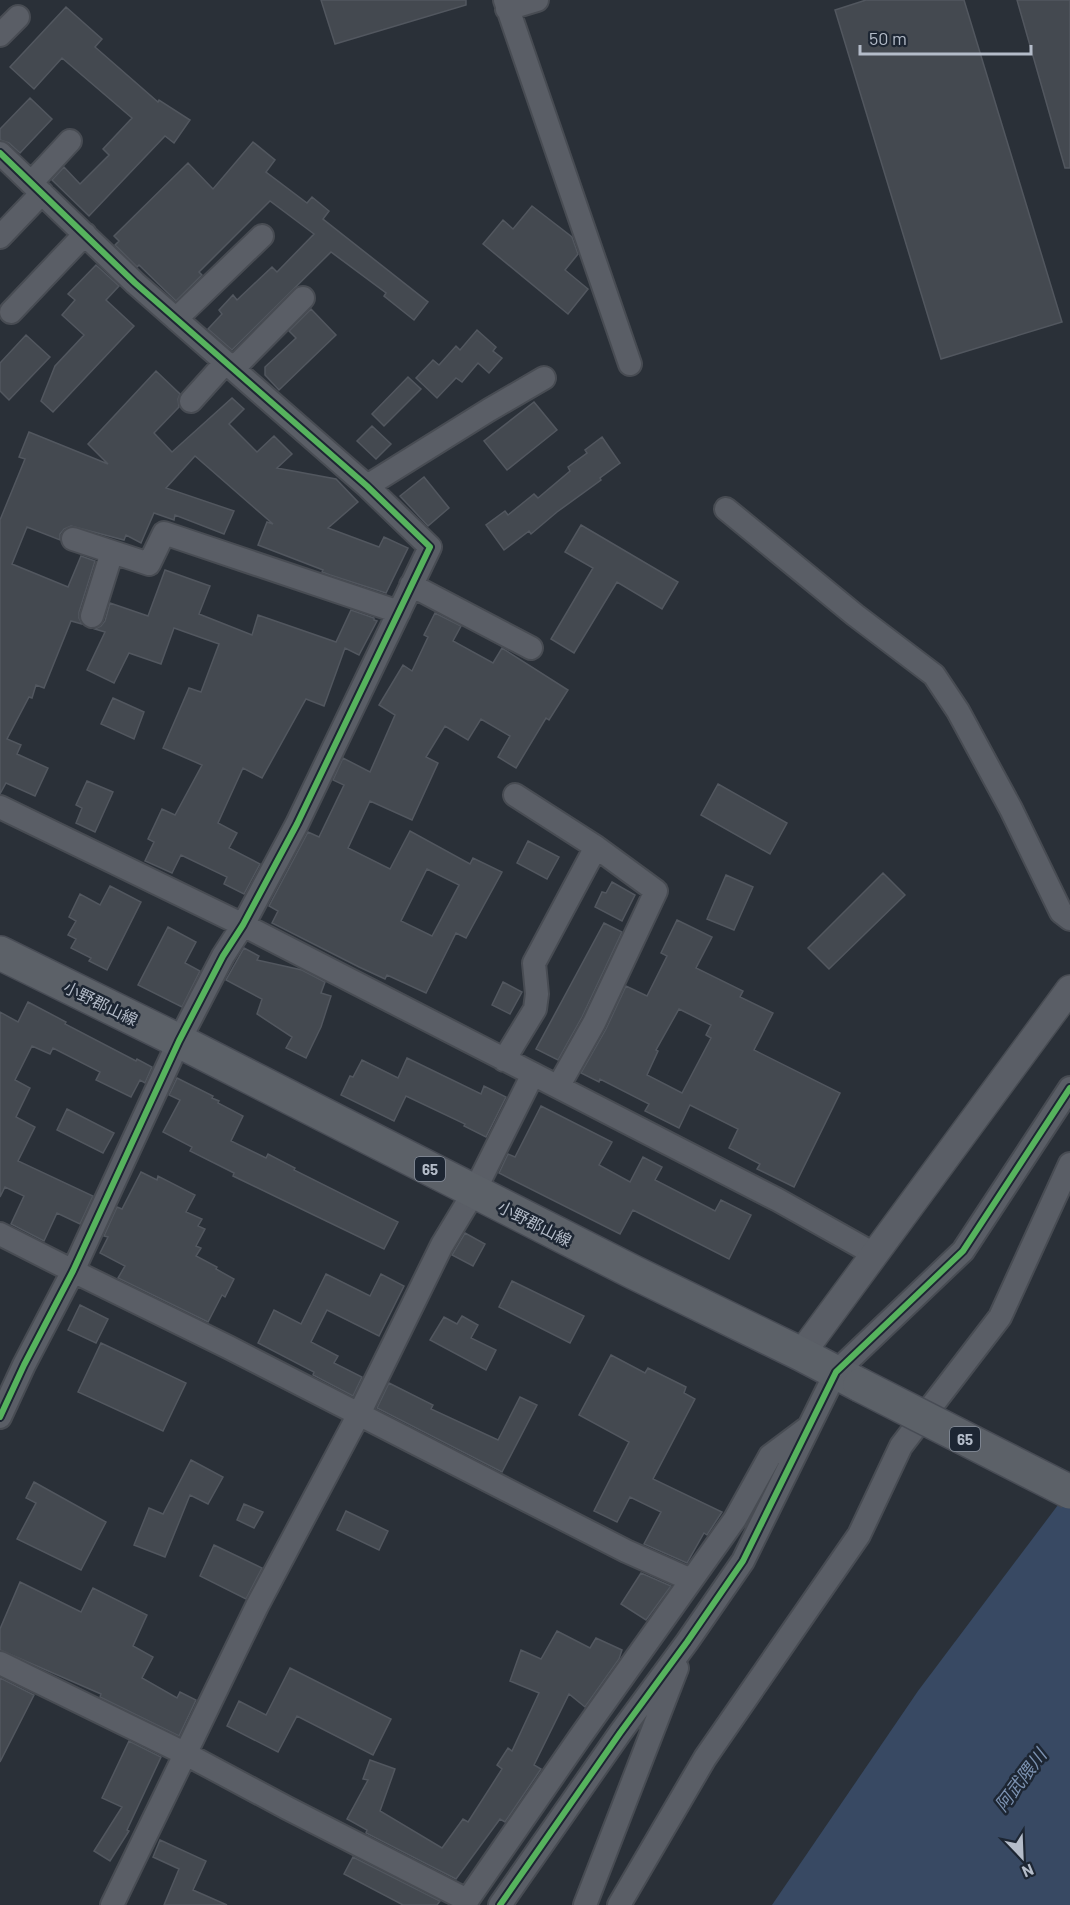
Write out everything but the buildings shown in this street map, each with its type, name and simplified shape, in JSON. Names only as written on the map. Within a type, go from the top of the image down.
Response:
[{"type":"main road","name":"小野郡山線","points":[[0,952],[633,1272],[801,1354],[1070,1492]]},
{"type":"street","points":[[537,0],[506,4],[630,364]]},
{"type":"street","points":[[0,35],[18,17]]},
{"type":"street","points":[[0,237],[70,141]]},
{"type":"street","points":[[0,153],[135,283],[367,486],[430,547],[297,824],[179,1041],[73,1271],[0,1417]]},
{"type":"street","points":[[11,312],[85,234]]},
{"type":"street","points":[[176,319],[262,236]]},
{"type":"street","points":[[191,401],[303,298]]},
{"type":"street","points":[[367,486],[544,378]]},
{"type":"street","points":[[726,509],[855,615],[934,675],[958,711],[1011,809],[1061,912],[1070,919]]},
{"type":"street","points":[[73,539],[149,564],[164,533],[399,612]]},
{"type":"street","points":[[92,616],[112,552]]},
{"type":"street","points":[[411,585],[531,648]]},
{"type":"street","points":[[515,795],[596,847],[656,891],[594,1023],[558,1087]]},
{"type":"street","points":[[0,807],[243,925],[778,1200],[874,1254]]},
{"type":"street","points":[[504,1060],[535,1009],[537,994],[534,963],[596,847]]},
{"type":"street","points":[[801,1354],[1070,989]]},
{"type":"street","points":[[112,1905],[257,1606],[359,1414],[442,1245],[474,1192],[532,1074]]},
{"type":"street","points":[[500,1905],[743,1560],[810,1427],[848,1378],[870,1341],[963,1251],[1070,1088]]},
{"type":"street","points":[[619,1905],[705,1758],[859,1535],[901,1446],[1000,1317],[1070,1164]]},
{"type":"street","points":[[0,1234],[228,1347],[626,1551],[691,1580]]},
{"type":"street","points":[[0,1663],[186,1754],[466,1903],[580,1737],[735,1519],[770,1456],[810,1427]]},
{"type":"street","points":[[585,1905],[687,1642]]},
{"type":"water","name":"阿武隈川","points":[[1070,1489],[1070,1905],[772,1905],[918,1691]]},
{"type":"cycle path","points":[[0,153],[135,283],[367,486],[430,547],[297,824],[243,925],[223,956],[179,1041],[73,1271],[0,1417]]},
{"type":"cycle path","points":[[500,1905],[743,1561],[836,1372],[963,1251],[1070,1088]]}]
